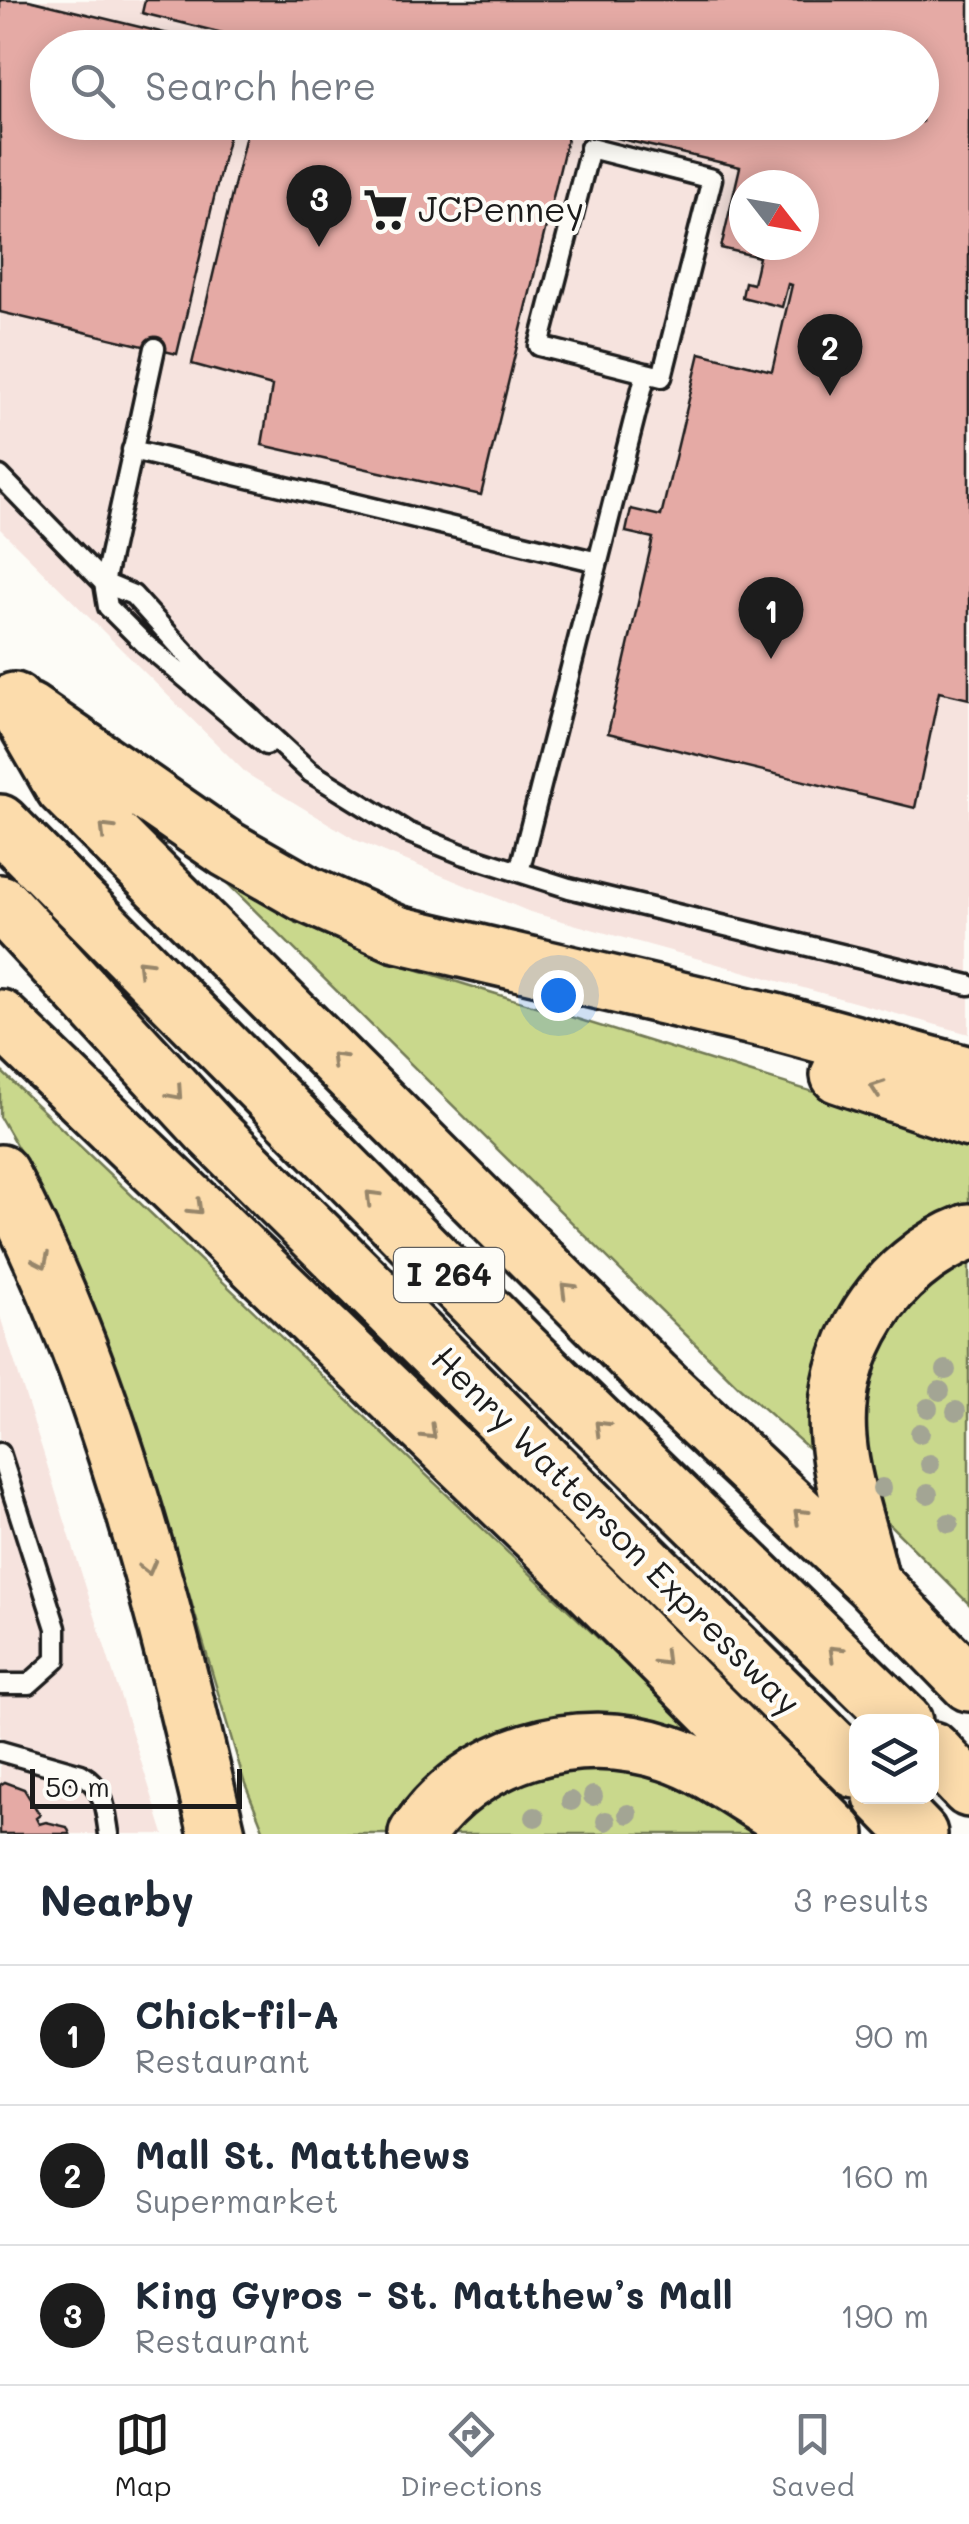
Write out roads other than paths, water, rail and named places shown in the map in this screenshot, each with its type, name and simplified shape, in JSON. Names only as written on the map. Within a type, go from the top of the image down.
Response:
[{"type":"highway","points":[[7,694],[227,849],[267,873],[397,934],[775,1022],[969,1075]]},
{"type":"highway","points":[[7,694],[64,788],[653,1376],[871,1582],[969,1683]]},
{"type":"highway","name":"Henry Watterson Expressway","points":[[0,823],[522,1348],[896,1714]]},
{"type":"highway","name":"Henry Watterson Expressway","points":[[0,903],[211,1131],[849,1763]]},
{"type":"highway","points":[[452,948],[969,1119]]},
{"type":"highway","points":[[0,1018],[563,1560],[837,1834]]},
{"type":"highway","points":[[0,1173],[52,1282],[108,1428],[194,1733],[217,1834]]},
{"type":"highway","points":[[871,1582],[860,1530],[849,1502],[838,1440],[837,1406],[848,1357],[869,1313],[885,1293],[920,1260],[969,1232]]},
{"type":"highway","points":[[194,1733],[250,1834]]},
{"type":"highway","points":[[417,1834],[442,1802],[493,1766],[544,1746],[589,1740],[640,1745],[669,1753],[820,1834]]},
{"type":"highway","points":[[890,1804],[920,1834]]},
{"type":"lane","points":[[590,148],[712,178],[662,378],[646,373],[539,346],[590,148]]},
{"type":"lane","points":[[154,348],[104,582],[108,607],[145,644],[254,737],[407,832],[519,872],[569,888],[969,985]]},
{"type":"lane","points":[[519,872],[646,373]]},
{"type":"lane","points":[[132,450],[598,562]]},
{"type":"lane","points":[[0,476],[104,582],[133,595],[207,676],[310,772]]},
{"type":"lane","points":[[0,1453],[56,1628],[56,1660],[28,1684],[0,1684]]},
{"type":"lane","points":[[0,1751],[93,1781],[102,1792],[109,1834]]},
{"type":"place","name":"JCPenney","points":[[385,210]]},
{"type":"place","name":"King Gyros - St. Matthew’s Mall","points":[[319,247]]},
{"type":"place","name":"Mall St. Matthews","points":[[830,396]]},
{"type":"place","name":"Chick-fil-A","points":[[771,659]]}]
